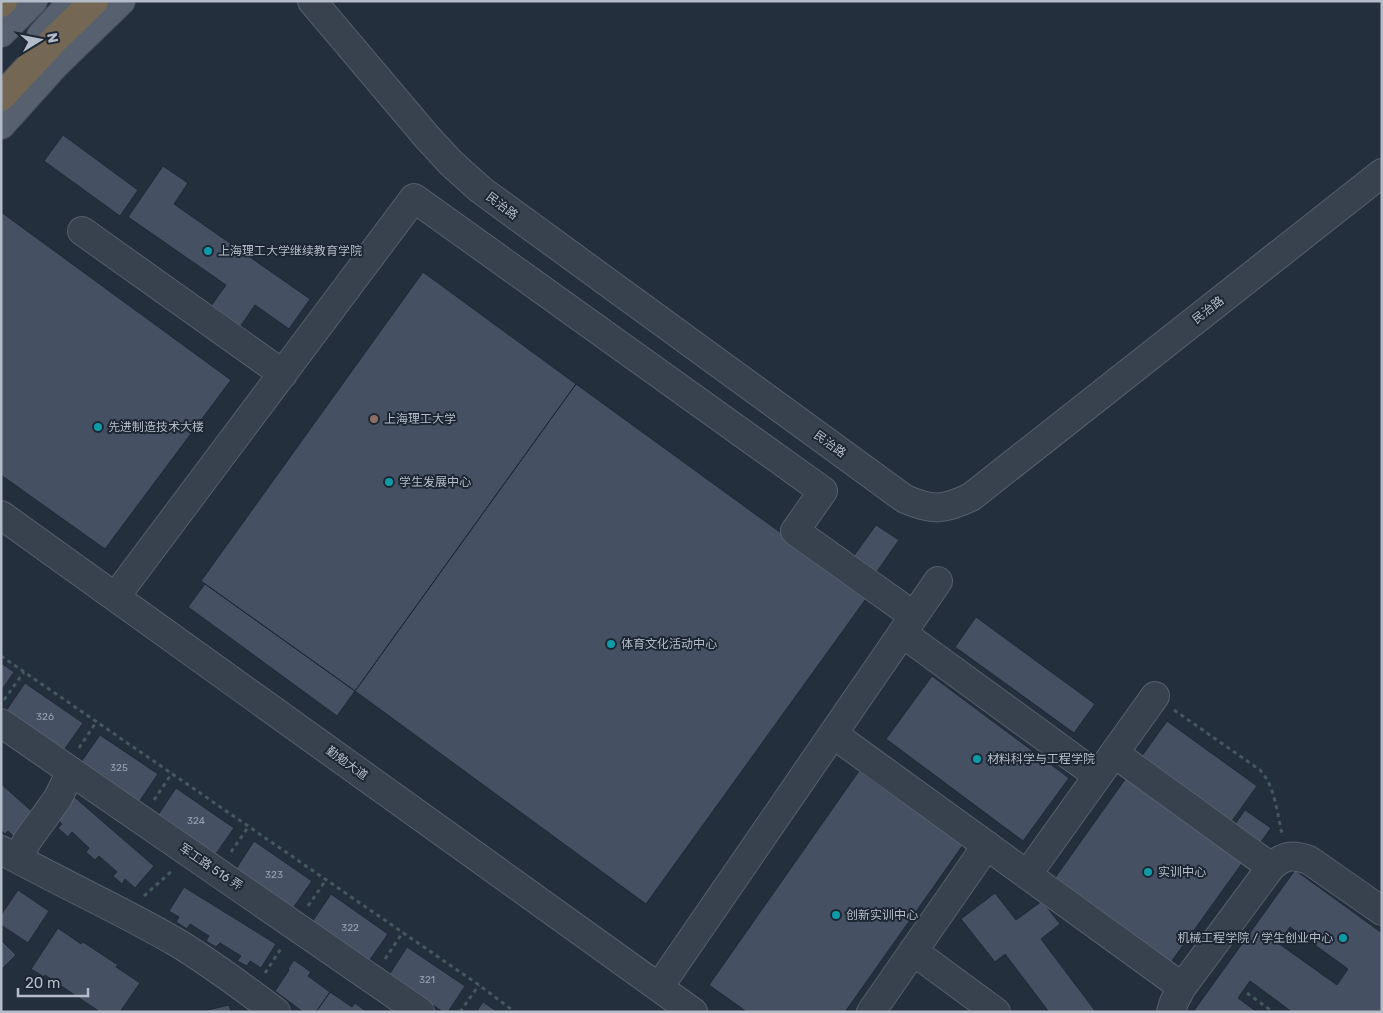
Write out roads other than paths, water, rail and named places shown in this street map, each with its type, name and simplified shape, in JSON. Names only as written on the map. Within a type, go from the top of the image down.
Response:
[{"type":"highway","points":[[1,97],[55,39],[94,1]]},
{"type":"main road","points":[[1,32],[33,1]]},
{"type":"main road","points":[[1,79],[73,1]]},
{"type":"main road","points":[[1,124],[56,64],[120,1]]},
{"type":"street","name":"民治路","points":[[312,1],[427,137],[481,190],[905,499],[922,506],[940,508],[971,497],[1382,173]]},
{"type":"street","points":[[116,596],[414,198],[822,492],[795,531],[1098,776]]},
{"type":"street","points":[[82,231],[283,374]]},
{"type":"street","name":"勤勉大道","points":[[1,514],[694,1012]]},
{"type":"street","points":[[659,987],[938,581]]},
{"type":"street","points":[[1027,875],[1155,696]]},
{"type":"street","name":"军工路 516 弄","points":[[1,723],[420,1012]]},
{"type":"street","points":[[833,734],[1182,987]]},
{"type":"street","points":[[1114,753],[1280,862]]},
{"type":"street","points":[[68,769],[58,798],[27,841],[10,854],[126,914],[177,943],[240,985],[276,1012]]},
{"type":"street","points":[[871,1012],[987,845]]},
{"type":"street","points":[[1171,1012],[1182,987],[1280,862],[1298,856],[1309,860],[1382,911]]},
{"type":"street","points":[[913,951],[996,1012]]},
{"type":"place","name":"上海理工大学继续教育学院","points":[[208,251]]},
{"type":"place","name":"上海理工大学","points":[[374,419]]},
{"type":"place","name":"先进制造技术大楼","points":[[98,427]]},
{"type":"place","name":"学生发展中心","points":[[389,482]]},
{"type":"place","name":"体育文化活动中心","points":[[611,644]]},
{"type":"place","name":"材料科学与工程学院","points":[[977,759]]},
{"type":"place","name":"实训中心","points":[[1148,872]]},
{"type":"place","name":"创新实训中心","points":[[836,915]]},
{"type":"place","name":"机械工程学院 / 学生创业中心","points":[[1343,938]]}]
